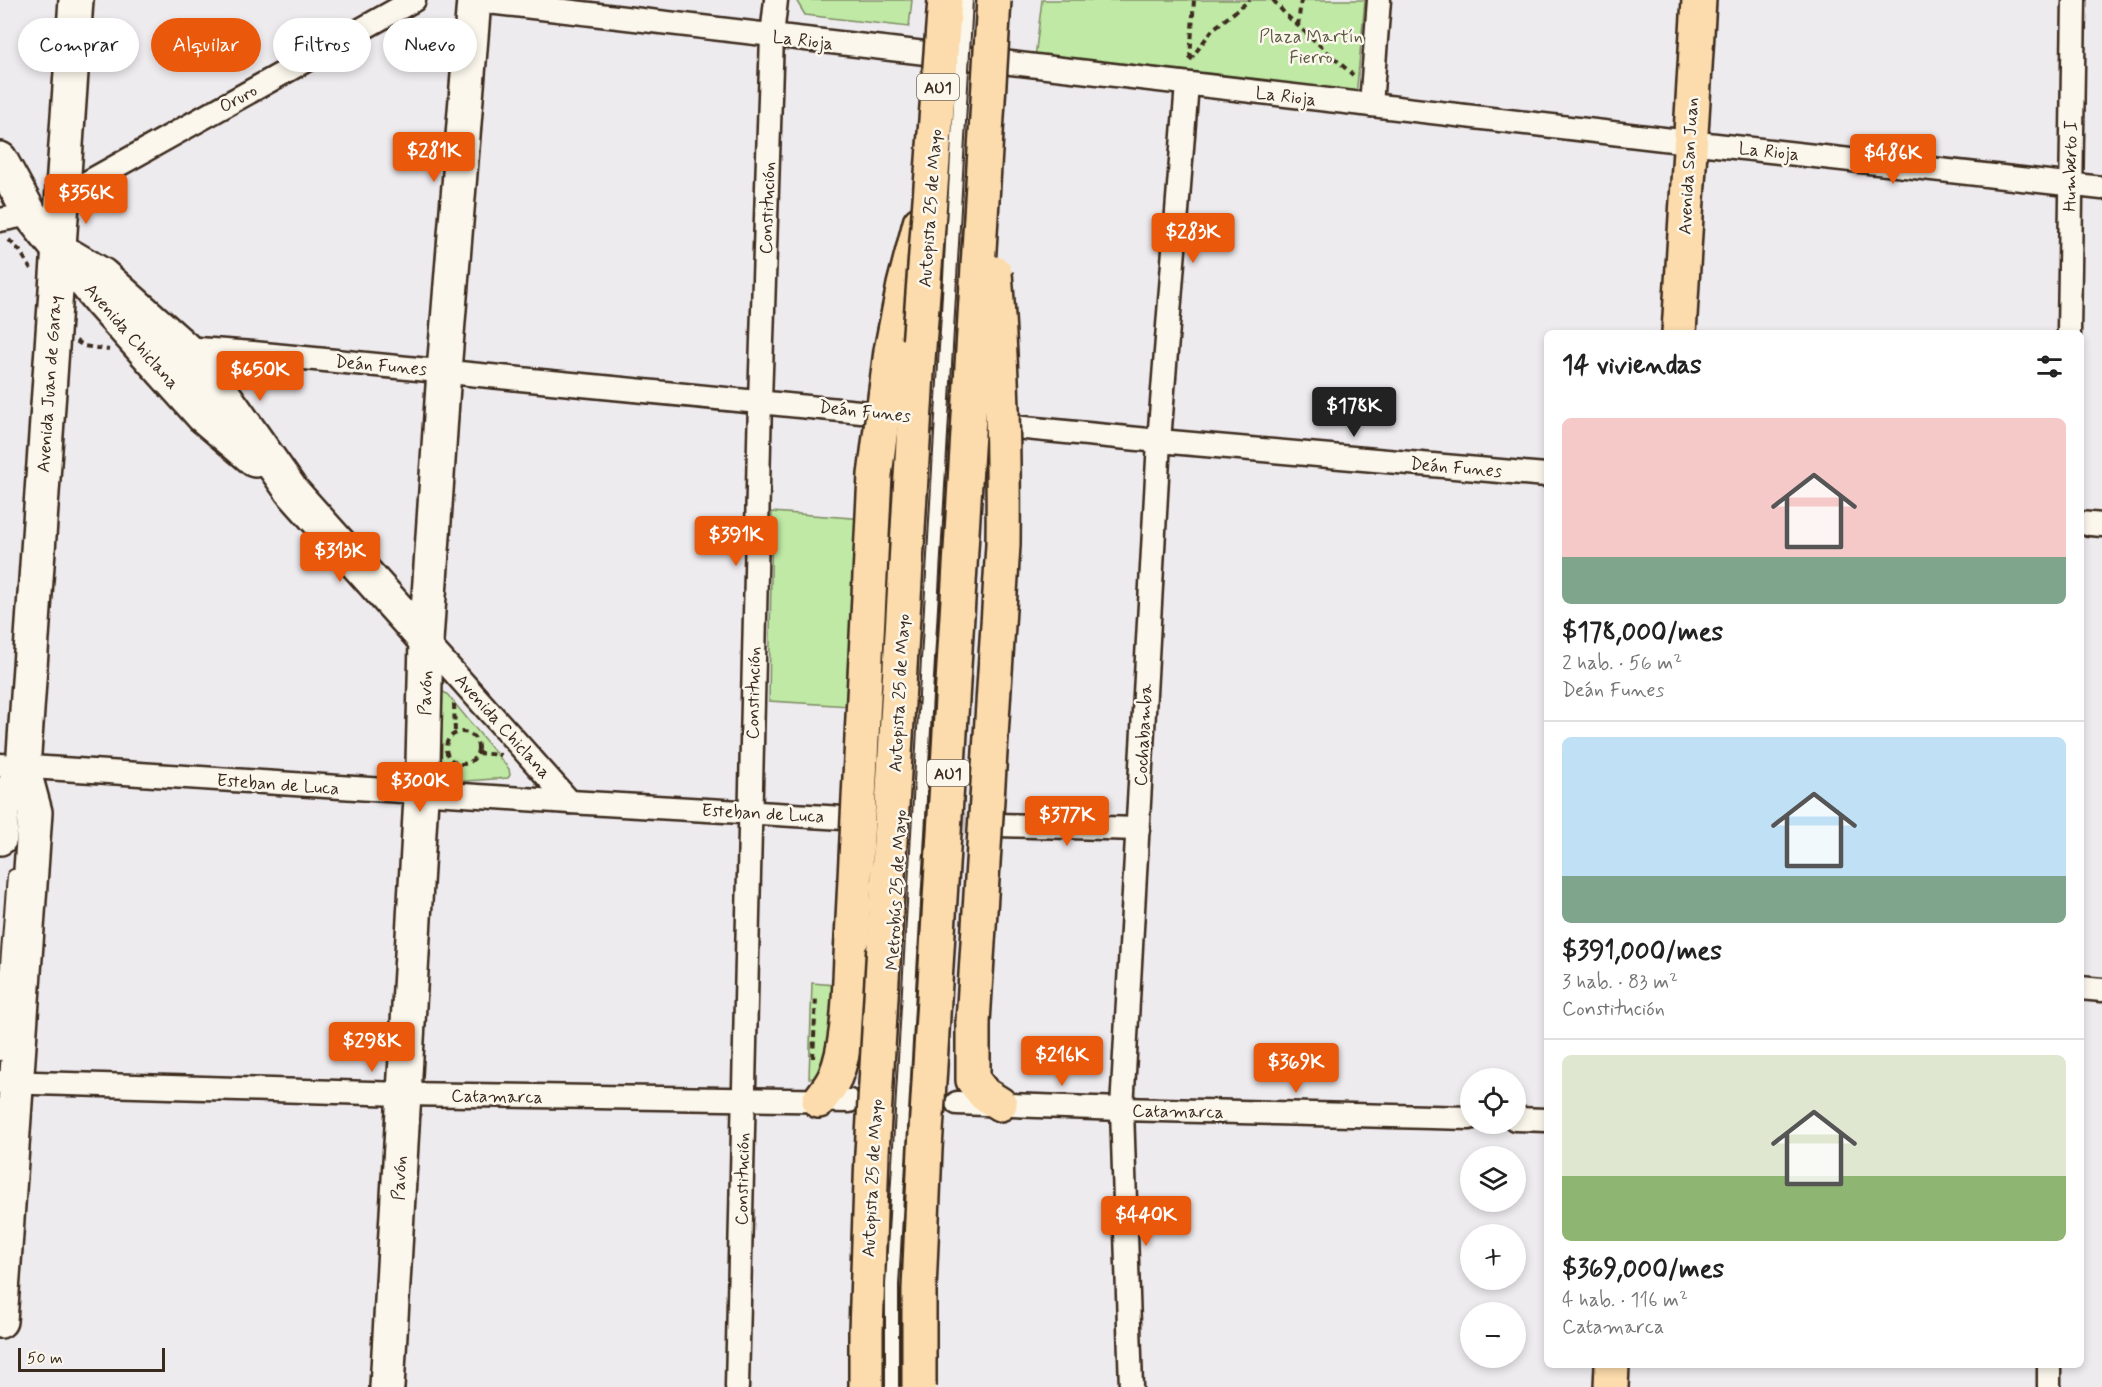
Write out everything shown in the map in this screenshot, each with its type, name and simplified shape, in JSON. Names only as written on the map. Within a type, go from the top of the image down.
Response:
[{"type":"main road","name":"Autopista 25 de Mayo","points":[[866,1387],[868,1233],[916,384],[945,0]]},
{"type":"main road","name":"AU1","points":[[920,1387],[919,1290],[925,1149],[994,0]]},
{"type":"main road","name":"Avenida San Juan","points":[[1679,330],[1699,0]]},
{"type":"main road","points":[[985,160],[1001,352],[1003,524],[973,1022],[973,1080],[984,1094],[1000,1104]]},
{"type":"main road","points":[[826,1101],[842,1055],[845,1037],[875,476],[898,315],[932,174]]},
{"type":"main road","points":[[1611,1387],[1612,1368]]},
{"type":"street","name":"Avenida Juan de Garay","points":[[8,851],[2,810],[11,766],[63,196],[76,0]]},
{"type":"street","name":"Oruro","points":[[63,196],[414,0]]},
{"type":"street","name":"La Rioja","points":[[473,0],[1187,84],[1371,98],[1689,142],[2102,188]]},
{"type":"street","name":"Pavón","points":[[387,1387],[421,793],[426,641],[473,0]]},
{"type":"street","name":"Constitución","points":[[737,1387],[760,401],[772,36],[776,0]]},
{"type":"street","points":[[1371,98],[1379,0]]},
{"type":"street","name":"Humberto I","points":[[2069,330],[2074,0]]},
{"type":"street","name":"Cochabamba","points":[[1131,1387],[1122,1109],[1159,441],[1187,84]]},
{"type":"street","name":"Avenida Chiclana","points":[[0,159],[15,217]]},
{"type":"street","name":"Avenida Chiclana","points":[[0,195],[15,217],[58,249],[102,275],[184,348],[217,385],[291,490],[570,802]]},
{"type":"street","name":"Avenida Chiclana","points":[[58,249],[100,302],[203,416],[291,490]]},
{"type":"street","name":"Deán Funes","points":[[184,348],[760,401],[1159,441],[1544,475]]},
{"type":"street","points":[[2084,524],[2102,525]]},
{"type":"street","name":"Avenida Juan de Garay","points":[[0,1321],[8,1082],[35,812],[11,766]]},
{"type":"street","name":"Esteban de Luca","points":[[11,766],[843,818]]},
{"type":"street","points":[[997,825],[1138,829]]},
{"type":"street","points":[[2084,988],[2102,990]]},
{"type":"street","name":"Catamarca","points":[[8,1082],[403,1094],[826,1101]]},
{"type":"street","name":"Catamarca","points":[[957,1103],[1460,1118]]},
{"type":"street","points":[[1526,1119],[1544,1120]]},
{"type":"street","points":[[2049,1368],[2049,1387]]},
{"type":"lane","name":"Metrobús 25 de Mayo","points":[[892,1387],[892,1286],[966,0]]},
{"type":"lane","points":[[0,180],[15,217]]},
{"type":"lane","points":[[11,766],[20,804]]},
{"type":"lane","points":[[0,1054],[8,851]]},
{"type":"path","points":[[1187,84],[1194,0]]},
{"type":"path","points":[[1190,60],[1213,29],[1250,0]]},
{"type":"path","points":[[1273,0],[1371,98]]},
{"type":"path","points":[[1298,26],[1301,0]]},
{"type":"path","points":[[465,732],[474,738],[478,748],[475,758],[466,764],[461,764],[451,760],[446,752],[447,741],[450,736],[465,732]]},
{"type":"path","points":[[816,997],[826,1101]]},
{"type":"green space","points":[[796,0],[912,0],[909,27],[805,15]]},
{"type":"green space","name":"Plaza Martín Fierro","points":[[1042,0],[1365,0],[1356,97],[1035,58]]},
{"type":"green space","points":[[772,512],[865,519],[850,706],[769,701]]},
{"type":"green space","points":[[439,692],[447,694],[509,769],[508,778],[437,783]]},
{"type":"green space","points":[[812,983],[835,985],[834,1051],[819,1078],[809,1078]]},
{"type":"tunnel","points":[[878,819],[997,825]]},
{"type":"tunnel","points":[[863,1102],[957,1103]]}]
